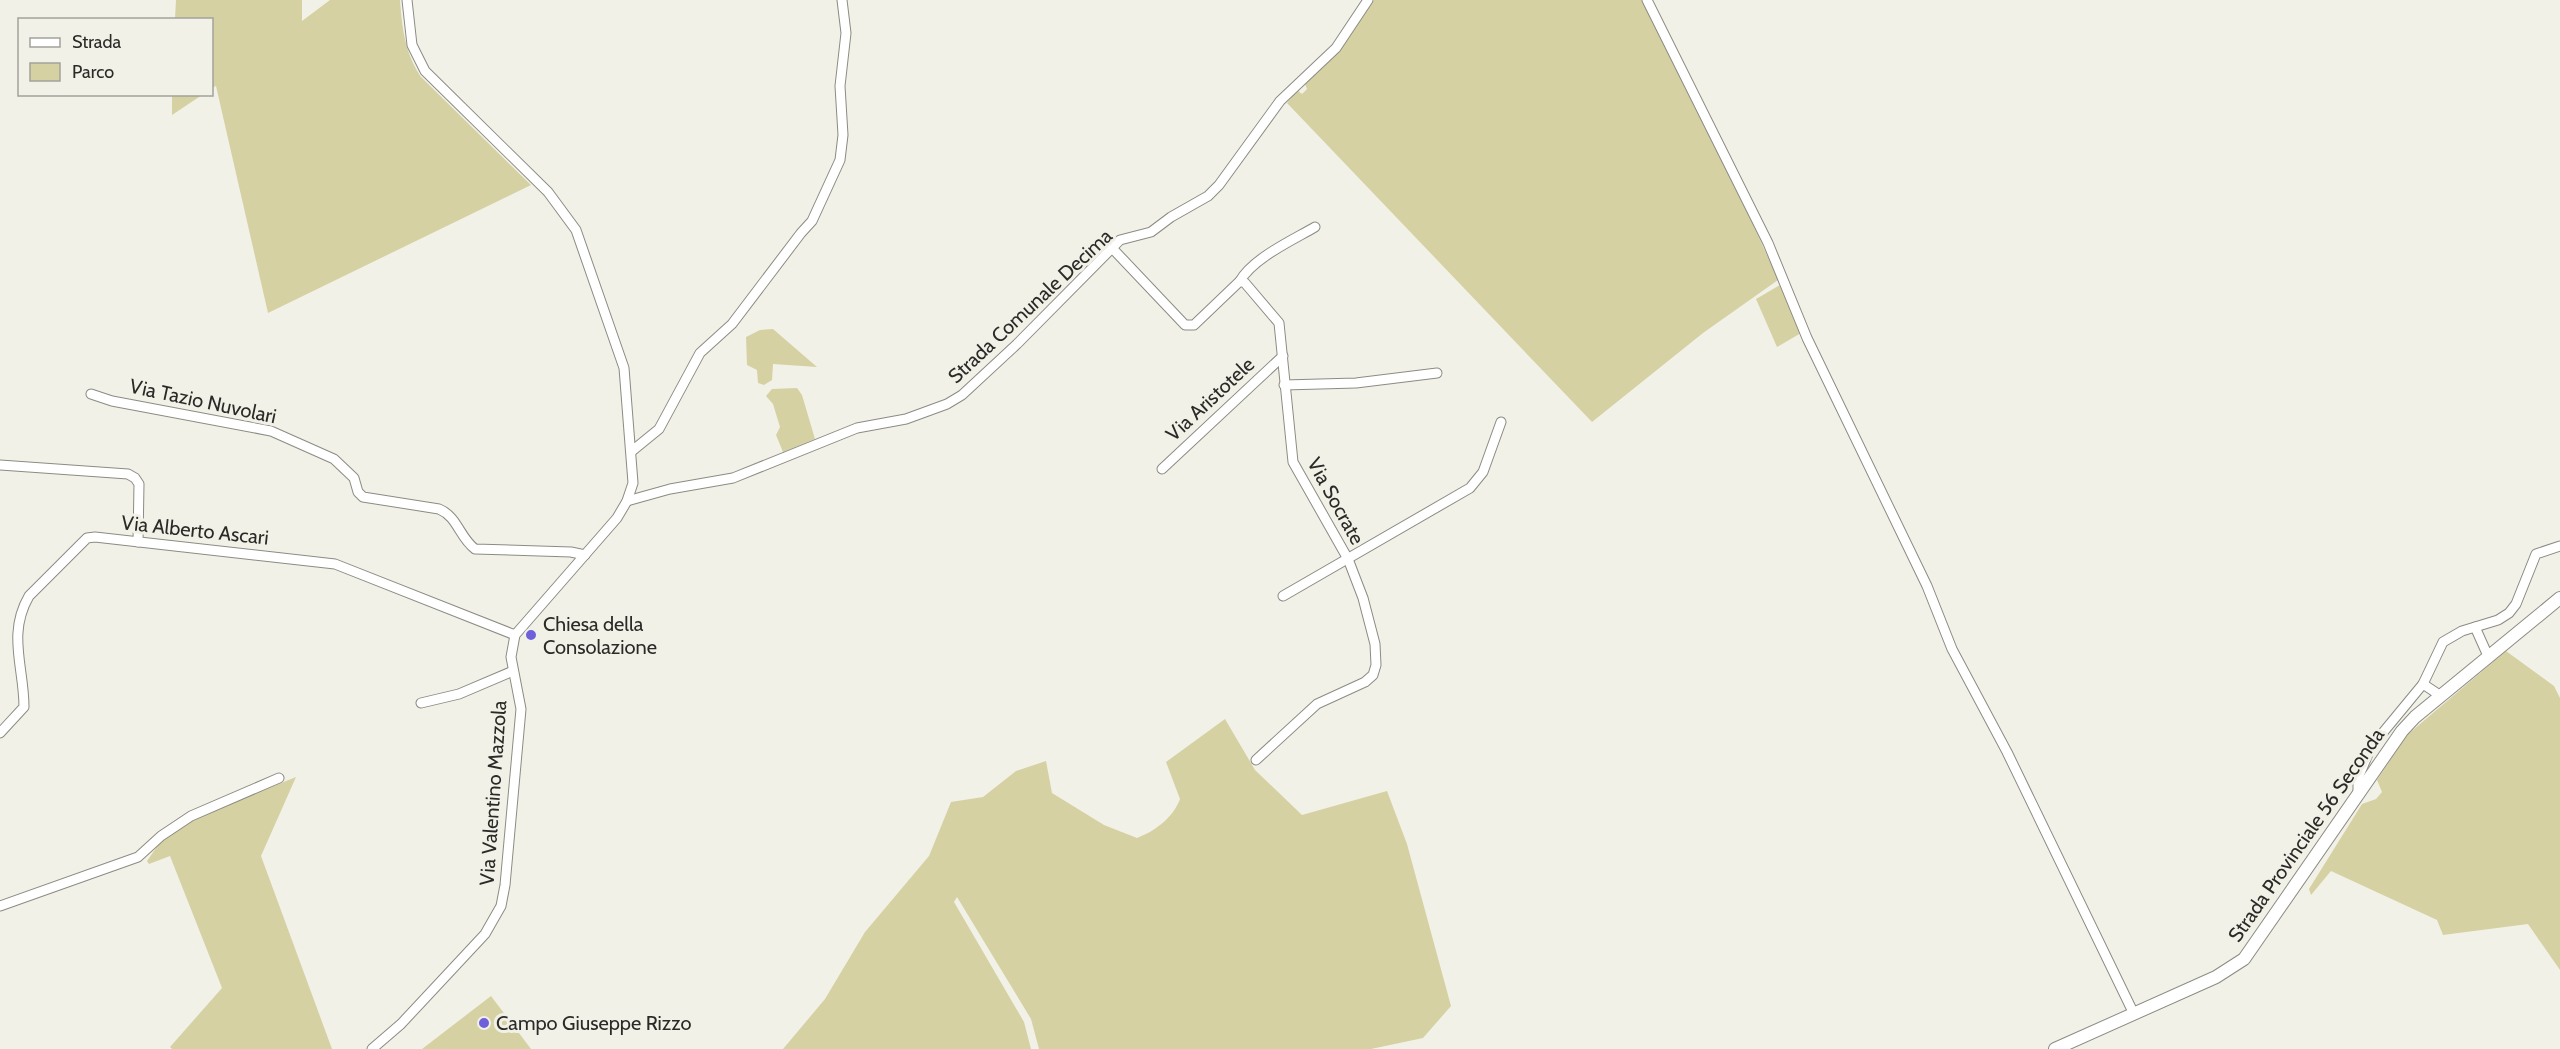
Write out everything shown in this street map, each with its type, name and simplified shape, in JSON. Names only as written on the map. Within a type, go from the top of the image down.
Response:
[{"type":"street","points":[[408,0],[412,45],[425,71],[549,192],[576,230],[624,368],[633,483],[627,501],[617,518],[515,635]]},
{"type":"street","points":[[632,450],[659,429],[700,353],[732,324],[812,221],[831,182],[840,160],[843,135],[840,86],[846,33],[842,0]]},
{"type":"street","name":"Strada Comunale Decima","points":[[627,501],[670,489],[733,478],[857,428],[906,419],[947,404],[962,395],[1017,344],[1120,240],[1151,232],[1170,217],[1208,196],[1232,169],[1280,101],[1336,48],[1368,0]]},
{"type":"street","points":[[1647,0],[1768,243],[1807,338],[1858,445],[1867,457],[1891,515],[1932,596],[1952,649],[2007,752],[2134,1014]]},
{"type":"street","points":[[1112,248],[1189,326],[1194,325],[1240,281],[1245,273],[1285,243],[1315,227]]},
{"type":"street","name":"Via Socrate","points":[[1240,281],[1245,283],[1279,323],[1293,462],[1348,559],[1363,598],[1375,644],[1376,665],[1373,675],[1365,682],[1317,704],[1256,760]]},
{"type":"street","name":"Via Aristotele","points":[[1162,469],[1283,356]]},
{"type":"street","points":[[1284,385],[1356,383],[1437,374]]},
{"type":"street","name":"Via Tazio Nuvolari","points":[[91,394],[272,431],[334,459],[354,478],[363,497],[439,509],[448,513],[467,543],[475,549],[585,555]]},
{"type":"street","points":[[1283,596],[1470,488],[1483,472],[1501,422]]},
{"type":"street","points":[[0,465],[128,474],[139,484],[138,542]]},
{"type":"street","name":"Via Alberto Ascari","points":[[0,733],[24,707],[17,656],[18,629],[24,605],[29,596],[87,538],[335,564],[515,635]]},
{"type":"street","points":[[2358,795],[2358,778],[2371,747],[2423,684],[2444,642],[2452,636],[2509,612],[2516,604],[2536,554],[2560,546]]},
{"type":"street","name":"Strada Provinciale 56 Seconda","points":[[2055,1049],[2216,976],[2244,959],[2402,731],[2440,696],[2560,598]]},
{"type":"street","points":[[2475,627],[2488,656]]},
{"type":"street","name":"Via Valentino Mazzola","points":[[372,1049],[401,1023],[472,949],[485,934],[501,906],[520,725],[519,697],[513,671],[511,645],[515,635]]},
{"type":"street","points":[[421,703],[459,694],[513,671]]},
{"type":"street","points":[[2423,684],[2440,696]]},
{"type":"street","points":[[0,906],[138,857],[161,836],[191,816],[279,778]]},
{"type":"green space","points":[[176,0],[302,0],[302,21],[330,0],[400,0],[405,40],[411,59],[421,77],[531,185],[268,313],[216,86],[213,88],[213,18],[175,18]]},
{"type":"green space","points":[[1374,0],[1644,0],[1778,280],[1703,333],[1592,422],[1287,103],[1297,90],[1302,94],[1307,89],[1305,84],[1336,54]]},
{"type":"green space","points":[[172,96],[200,96],[172,115]]},
{"type":"green space","points":[[1780,285],[1801,333],[1777,347],[1756,299]]},
{"type":"green space","points":[[773,329],[817,367],[773,364],[772,380],[764,385],[758,383],[757,370],[747,365],[746,337],[760,330]]},
{"type":"green space","points":[[797,388],[802,395],[815,439],[783,452],[776,435],[780,427],[773,404],[766,396],[772,389]]},
{"type":"green space","points":[[2506,651],[2554,686],[2560,698],[2560,970],[2528,924],[2443,935],[2437,920],[2331,871],[2311,895],[2309,889],[2362,804],[2376,799],[2382,792],[2377,780],[2407,735]]},
{"type":"green space","points":[[1225,719],[1255,770],[1302,815],[1387,791],[1407,844],[1451,1006],[1423,1038],[1371,1049],[1039,1049],[1031,1019],[957,897],[954,902],[1024,1022],[1031,1049],[783,1049],[825,999],[865,932],[929,856],[951,802],[983,797],[1016,771],[1046,761],[1052,793],[1104,825],[1137,838],[1163,823],[1173,812],[1180,799],[1166,762]]},
{"type":"green space","points":[[296,777],[261,856],[332,1049],[172,1049],[170,1047],[222,988],[170,856],[149,864],[147,861],[163,838],[195,818]]},
{"type":"green space","name":"Campo Giuseppe Rizzo","points":[[491,996],[531,1049],[422,1049]]},
{"type":"place","name":"Chiesa della Consolazione","points":[[531,635]]},
{"type":"place","name":"Campo Giuseppe Rizzo","points":[[484,1023]]}]
